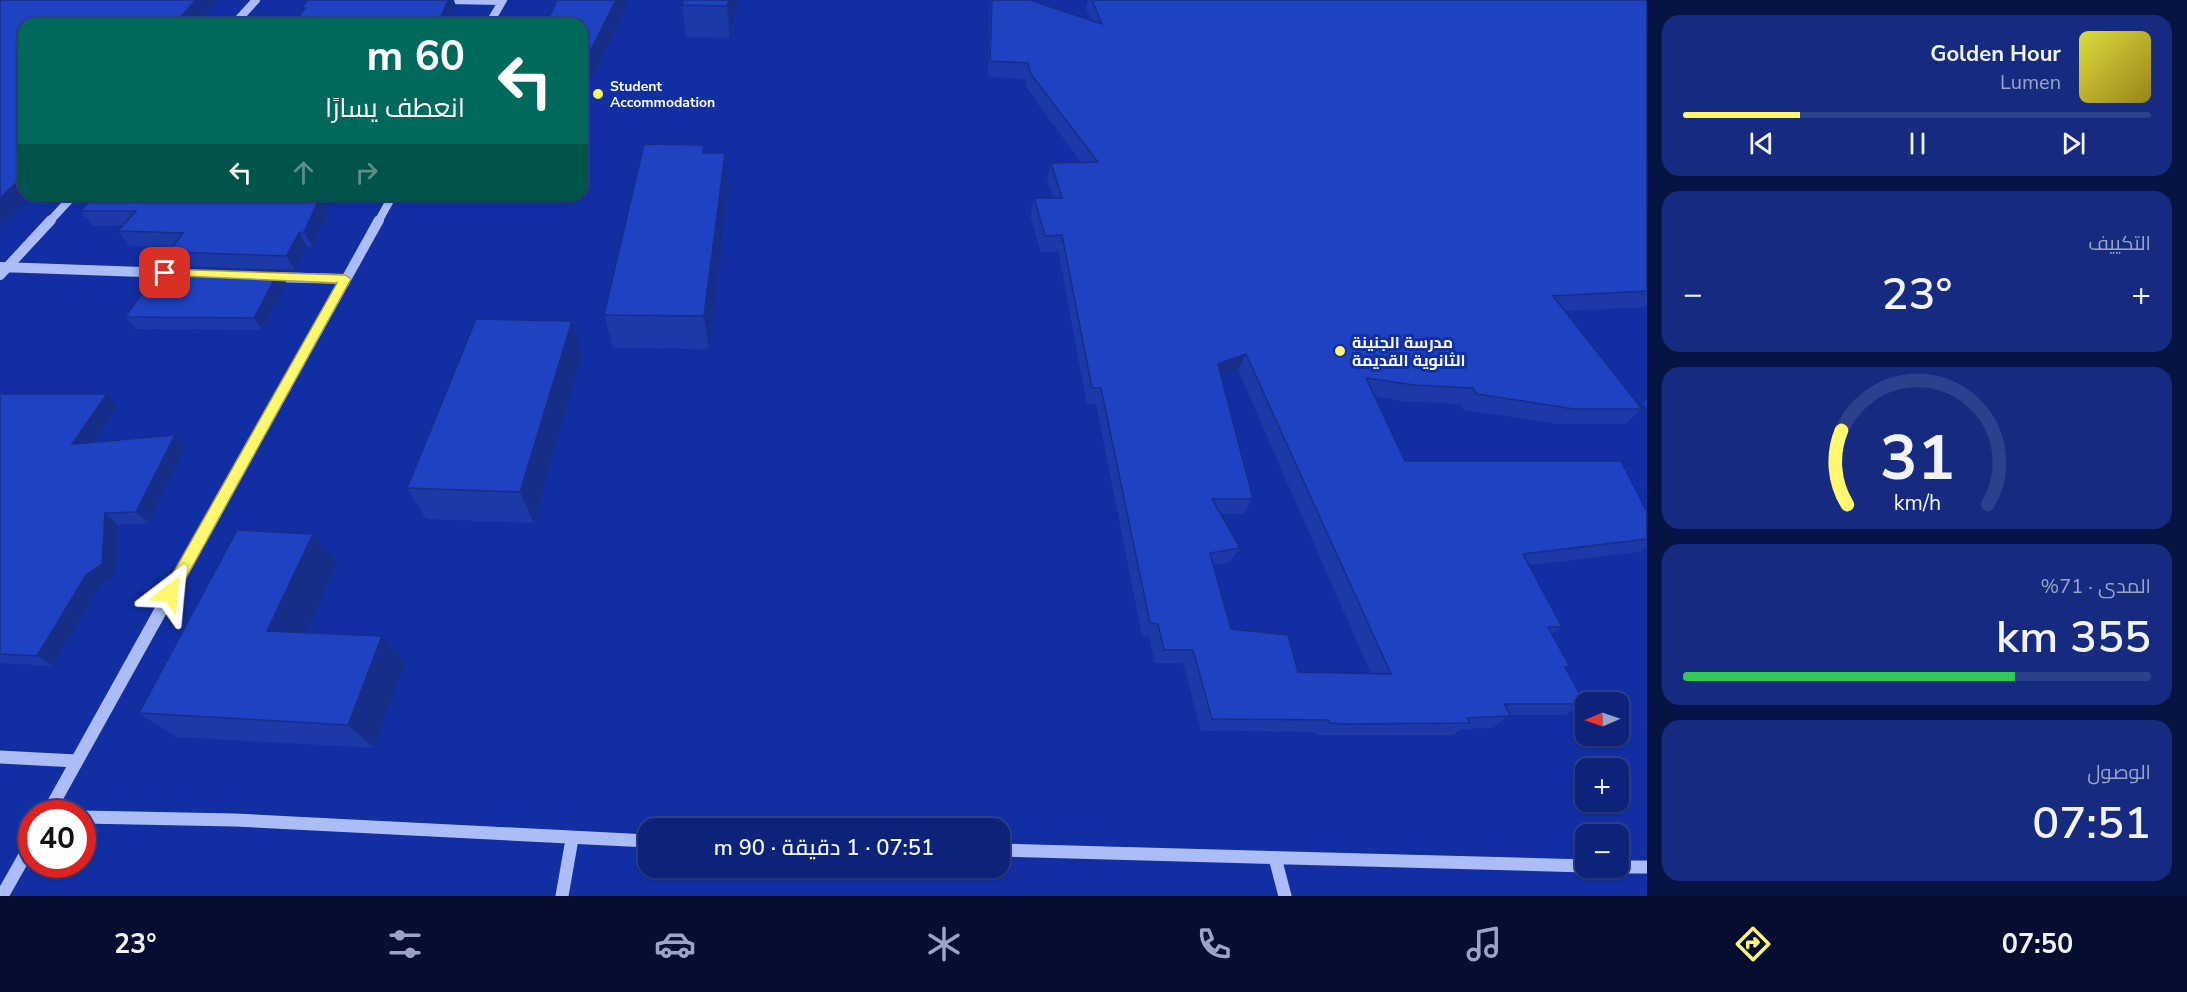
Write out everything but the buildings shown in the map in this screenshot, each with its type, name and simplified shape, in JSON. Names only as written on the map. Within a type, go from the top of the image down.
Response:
[{"type":"street","points":[[240,18],[256,0]]},
{"type":"street","points":[[449,0],[502,0],[492,18]]},
{"type":"street","points":[[0,275],[4,267],[68,201]]},
{"type":"street","points":[[55,800],[390,201]]},
{"type":"street","points":[[4,267],[182,273]]},
{"type":"street","points":[[264,276],[345,279]]},
{"type":"street","points":[[0,757],[76,761]]},
{"type":"street","points":[[96,817],[235,820],[638,841]]},
{"type":"street","points":[[562,896],[572,839]]},
{"type":"street","points":[[1010,850],[1575,866]]},
{"type":"street","points":[[1275,858],[1285,896]]},
{"type":"street","points":[[1629,867],[1647,867]]},
{"type":"street","points":[[2,896],[18,868]]},
{"type":"place","name":"Student Accommodation","points":[[598,94]]},
{"type":"place","name":"مدرسة الجنينة الثانوية القديمة","points":[[1340,351]]},
{"type":"route","points":[[165,273],[345,279],[170,593]]}]
